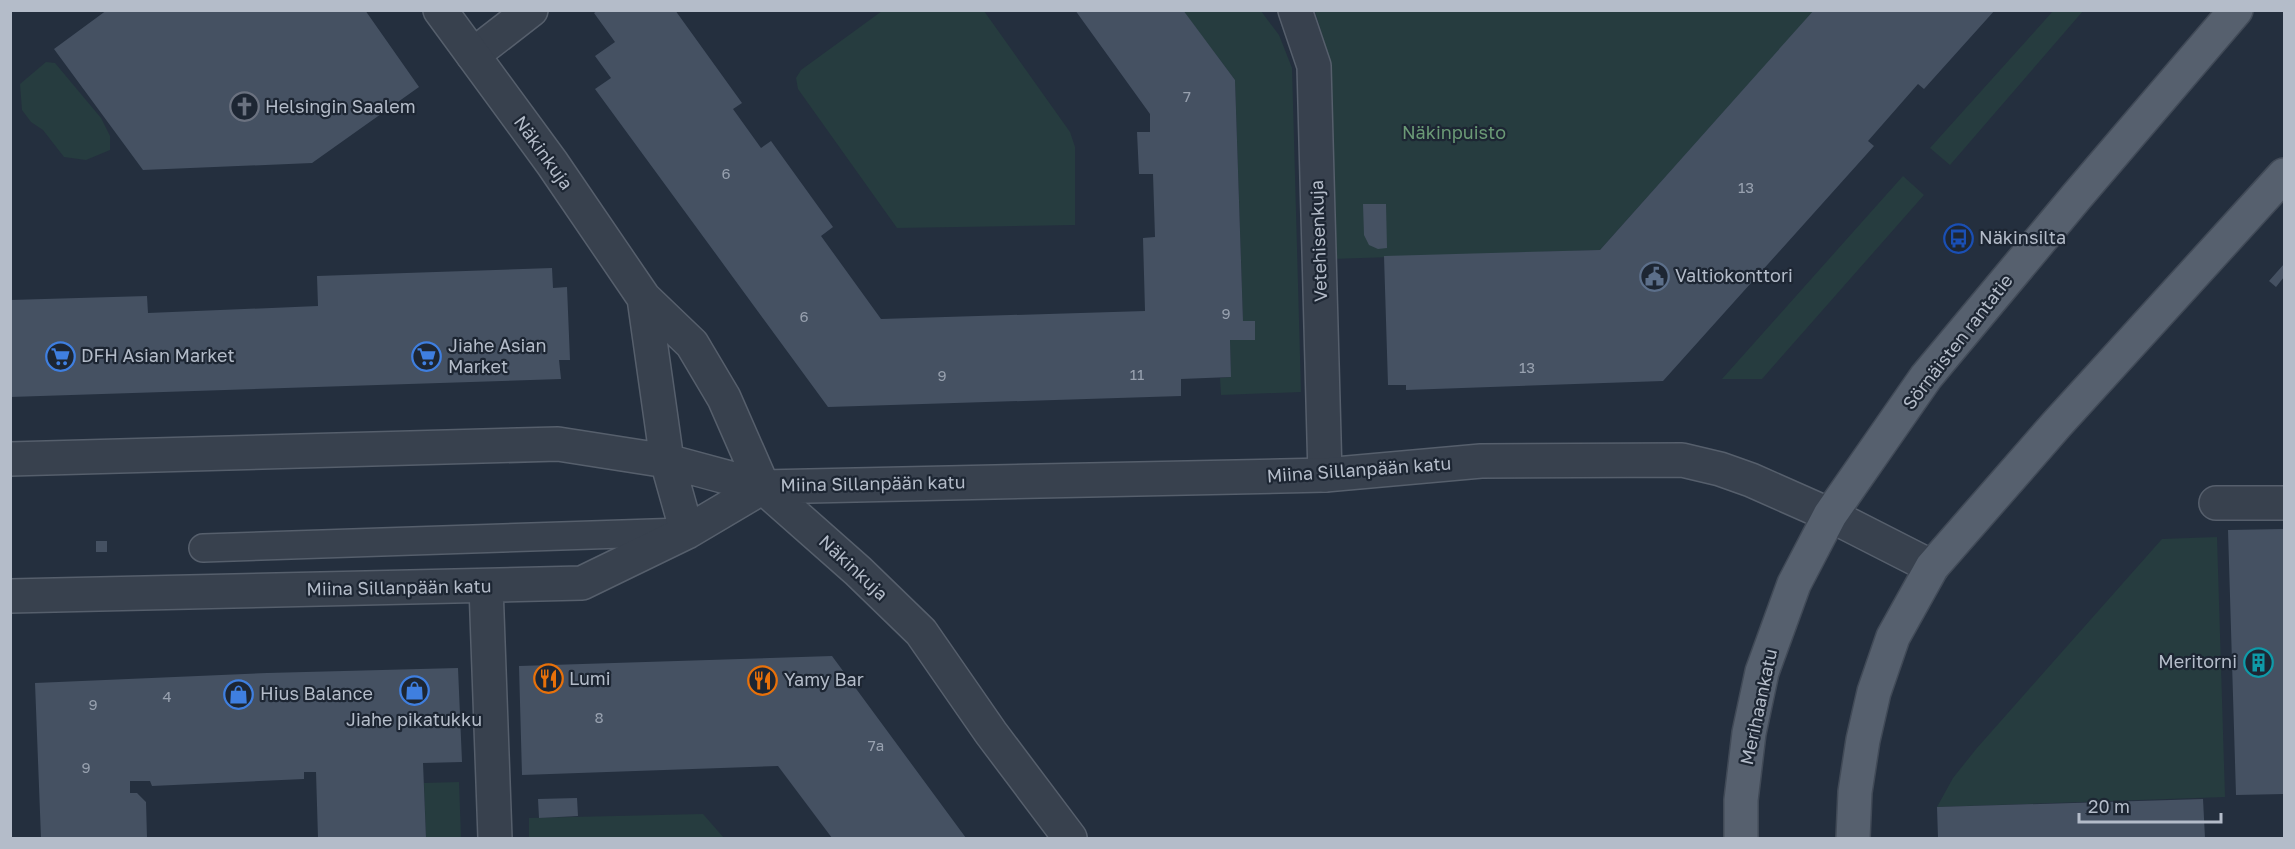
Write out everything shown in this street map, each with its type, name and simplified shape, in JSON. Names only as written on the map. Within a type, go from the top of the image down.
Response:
[{"type":"main road","name":"Sörnäisten rantatie","points":[[1830,515],[1926,377],[2236,10]]},
{"type":"main road","points":[[1853,838],[1855,792],[1863,740],[1874,692],[1893,638],[1932,567],[2057,424],[2284,175]]},
{"type":"main road","name":"Merihaankatu","points":[[1741,838],[1741,800],[1749,733],[1762,672],[1794,584],[1830,515]]},
{"type":"street","name":"Näkinkuja","points":[[440,10],[552,163],[644,298],[692,344],[724,398],[763,487],[858,571],[921,632],[1070,838]]},
{"type":"street","points":[[473,55],[531,10]]},
{"type":"street","name":"Vetehisenkuja","points":[[1295,10],[1314,66],[1325,476]]},
{"type":"street","name":"Näkinkuja","points":[[644,298],[667,461],[687,532]]},
{"type":"street","name":"Miina Sillanpään katu","points":[[10,459],[558,444],[667,461],[763,487],[1325,476],[1481,461],[1682,460],[1720,469],[1751,480],[1830,515],[1932,567]]},
{"type":"street","name":"Miina Sillanpään katu","points":[[10,597],[582,583],[687,532],[763,487]]},
{"type":"street","points":[[2216,503],[2284,503]]},
{"type":"street","points":[[486,586],[495,838]]},
{"type":"lane","points":[[203,548],[687,532]]},
{"type":"green space","points":[[882,11],[984,11],[1070,132],[1075,147],[1075,225],[897,228],[798,89],[796,78],[801,70]]},
{"type":"green space","points":[[1183,11],[1261,11],[1279,35],[1292,68],[1301,392],[1221,395],[1220,378],[1231,377],[1230,340],[1254,340],[1243,321],[1235,80]]},
{"type":"green space","name":"Näkinpuisto","points":[[1315,11],[1814,11],[1600,250],[1332,259],[1327,51]]},
{"type":"green space","points":[[2053,11],[2083,11],[1950,165],[1930,148]]},
{"type":"green space","points":[[46,62],[55,63],[101,118],[110,136],[110,150],[86,160],[64,157],[43,130],[31,122],[22,110],[20,84]]},
{"type":"green space","points":[[1903,176],[1924,195],[1762,379],[1722,379]]},
{"type":"green space","points":[[2217,537],[2225,797],[1937,807],[1953,778],[1977,748],[2162,539]]},
{"type":"green space","points":[[459,782],[461,838],[426,838],[424,783]]},
{"type":"green space","points":[[703,814],[724,838],[529,838],[529,818]]},
{"type":"building","name":"Helsingin Saalem","points":[[107,10],[365,10],[419,87],[312,163],[143,170],[54,49]]},
{"type":"building","points":[[598,10],[675,10],[742,103],[733,109],[761,148],[771,141],[833,227],[821,236],[881,319],[1145,311],[1143,238],[1155,237],[1153,174],[1139,174],[1137,132],[1150,132],[1150,114],[1075,10],[1183,10],[1235,80],[1243,321],[1255,321],[1255,340],[1230,340],[1231,377],[1181,379],[1181,396],[828,407],[595,89],[611,78],[595,56],[615,42],[594,13]]},
{"type":"building","points":[[1814,10],[1995,10],[1924,89],[1918,84],[1868,141],[1874,146],[1663,381],[1406,390],[1406,385],[1388,385],[1384,256],[1600,250]]},
{"type":"building","points":[[1363,204],[1386,204],[1387,248],[1378,249],[1369,245],[1364,235]]},
{"type":"building","points":[[1964,224],[1971,230],[1953,251],[1946,246]]},
{"type":"building","points":[[2284,264],[2284,277],[2276,287],[2269,281]]},
{"type":"building","points":[[552,268],[553,288],[567,287],[570,360],[559,360],[561,379],[10,397],[10,300],[147,296],[148,313],[318,306],[317,276]]},
{"type":"building","name":"Meritorni","points":[[2284,529],[2284,794],[2236,795],[2228,530]]},
{"type":"building","points":[[96,541],[107,541],[107,552],[96,552]]},
{"type":"building","points":[[832,656],[966,838],[832,838],[778,766],[522,775],[519,666]]},
{"type":"building","points":[[458,668],[462,762],[423,763],[426,838],[318,838],[316,772],[304,772],[304,779],[152,786],[150,781],[130,781],[130,793],[137,793],[146,802],[147,838],[41,838],[35,683]]},
{"type":"building","points":[[577,798],[578,816],[539,818],[538,799]]},
{"type":"building","points":[[2203,799],[2205,838],[1938,838],[1937,807]]},
{"type":"place","name":"Helsingin Saalem","points":[[244,107]]},
{"type":"place","name":"Näkinsilta","points":[[1958,238]]},
{"type":"place","name":"Valtiokonttori","points":[[1654,276]]},
{"type":"place","name":"DFH Asian Market","points":[[60,356]]},
{"type":"place","name":"Jiahe Asian Market","points":[[427,356]]},
{"type":"place","name":"Meritorni","points":[[2258,662]]},
{"type":"place","name":"Lumi","points":[[548,679]]},
{"type":"place","name":"Yamy Bar","points":[[763,680]]},
{"type":"place","name":"Jiahe pikatukku","points":[[414,691]]},
{"type":"place","name":"Hius Balance","points":[[239,694]]}]
